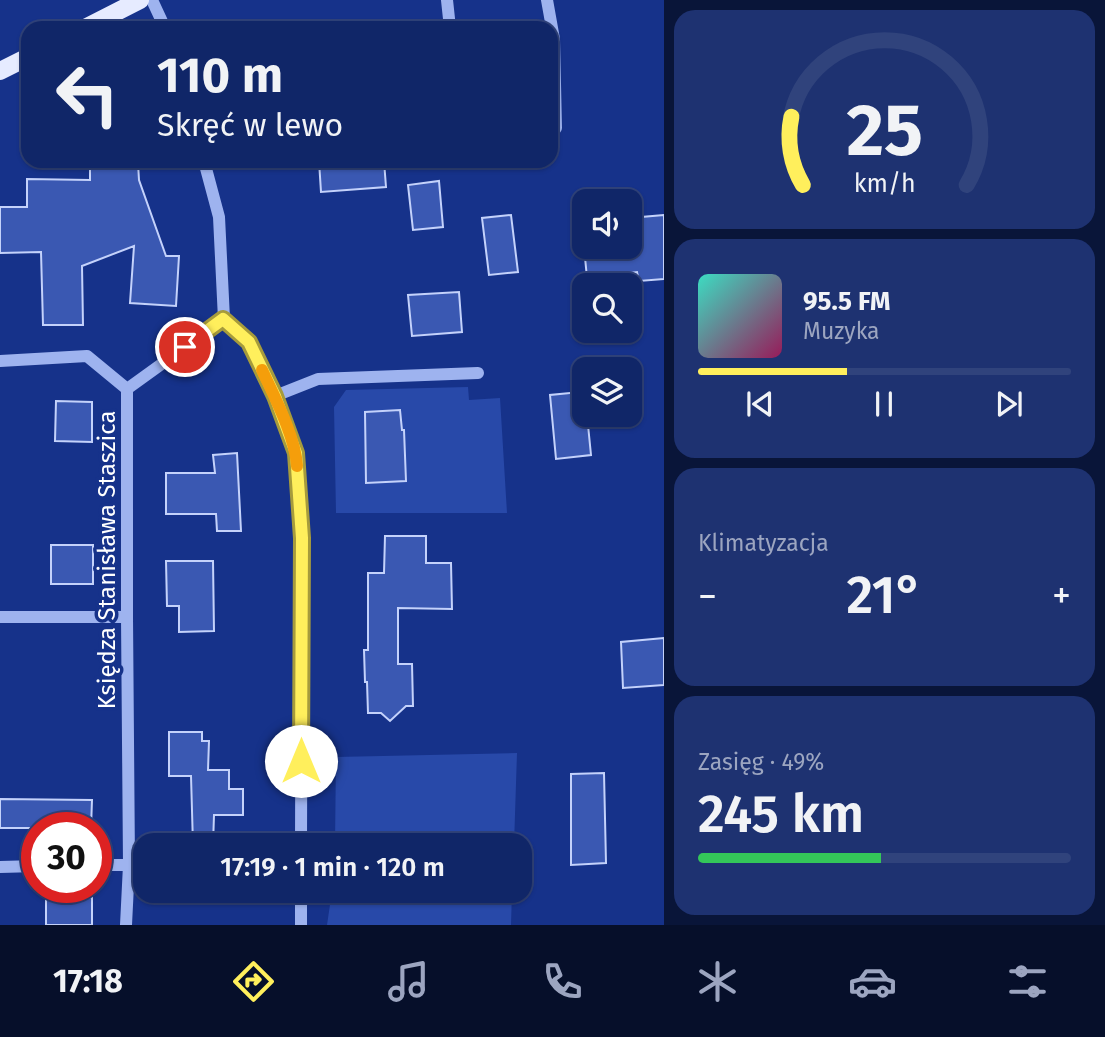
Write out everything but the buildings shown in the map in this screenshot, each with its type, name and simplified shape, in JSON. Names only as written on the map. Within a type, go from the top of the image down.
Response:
[{"type":"main road","points":[[99,21],[140,0]]},
{"type":"main road","points":[[0,71],[21,60]]},
{"type":"street","points":[[152,0],[162,21]]},
{"type":"street","points":[[447,0],[449,21]]},
{"type":"street","points":[[547,0],[551,21]]},
{"type":"street","points":[[206,168],[219,217],[223,319],[249,342],[275,396],[296,453],[302,538],[301,833]]},
{"type":"street","name":"Księdza Stanisława Staszica","points":[[126,925],[129,864],[127,389],[223,319]]},
{"type":"street","points":[[0,361],[87,356],[127,389]]},
{"type":"street","points":[[275,396],[318,379],[478,373]]},
{"type":"street","points":[[0,617],[127,617]]},
{"type":"street","points":[[112,865],[129,864]]},
{"type":"street","points":[[0,867],[21,866]]},
{"type":"street","points":[[301,903],[301,925]]},
{"type":"shaded area","points":[[468,387],[469,400],[500,398],[507,513],[336,513],[334,407],[346,390]]},
{"type":"shaded area","points":[[517,753],[514,833],[335,833],[336,757]]},
{"type":"shaded area","points":[[330,903],[512,903],[511,925],[327,925]]},
{"type":"slow traffic","points":[[262,370],[275,396],[296,453],[297,466]]},
{"type":"route","points":[[185,347],[223,319],[249,342],[275,396],[296,453],[302,538],[301,761]]}]
